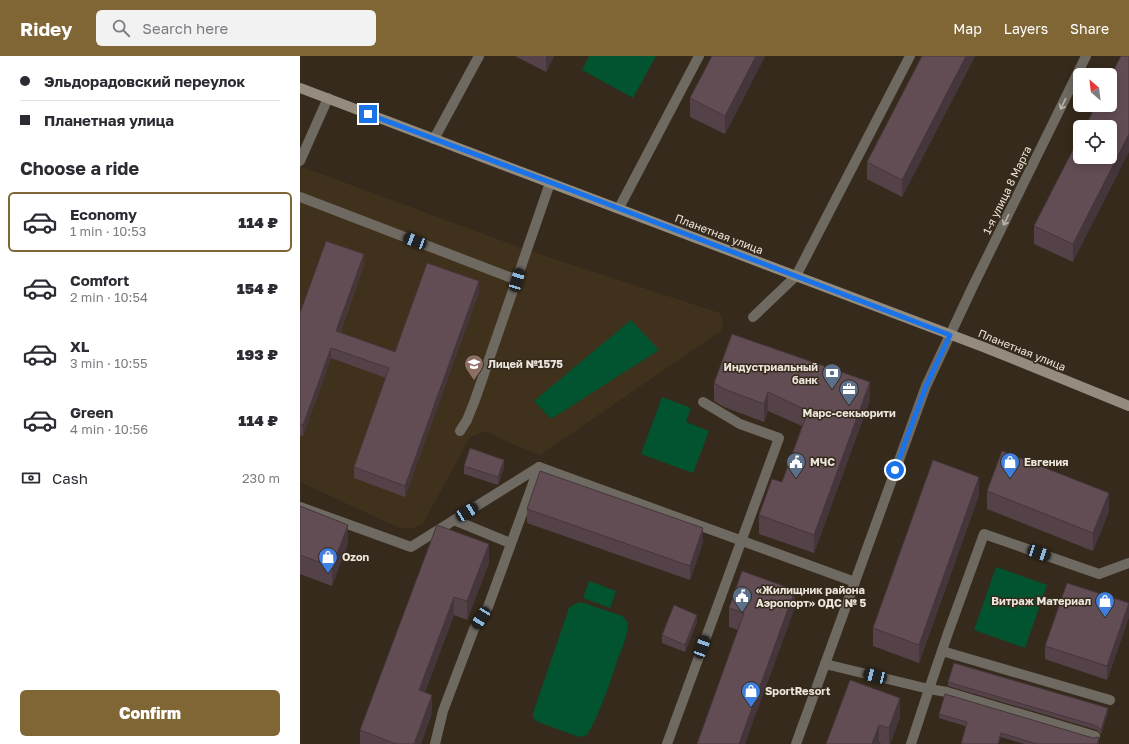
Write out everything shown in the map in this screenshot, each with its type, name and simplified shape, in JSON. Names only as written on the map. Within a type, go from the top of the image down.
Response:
[{"type":"street","points":[[434,139],[479,56]]},
{"type":"street","points":[[619,208],[699,56]]},
{"type":"street","points":[[753,318],[796,276],[910,56]]},
{"type":"street","name":"1-я улица 8 Марта","points":[[796,744],[926,386],[1086,56]]},
{"type":"street","name":"Планетная улица","points":[[300,88],[619,208],[950,335],[1129,406]]},
{"type":"street","points":[[300,162],[328,98]]},
{"type":"street","points":[[460,431],[468,420],[550,182]]},
{"type":"street","points":[[300,197],[517,280]]},
{"type":"street","points":[[667,744],[740,540],[779,438],[740,424],[703,402]]},
{"type":"street","points":[[539,467],[855,582]]},
{"type":"street","points":[[300,507],[411,547],[539,467]]},
{"type":"street","points":[[434,744],[443,710],[474,629],[488,607],[510,542],[539,467]]},
{"type":"street","points":[[454,520],[510,542]]},
{"type":"street","points":[[911,744],[942,651],[984,534],[1099,574],[1129,563]]},
{"type":"street","points":[[942,651],[1110,700]]},
{"type":"street","points":[[825,664],[946,692],[1095,736]]},
{"type":"shaded area","name":"Лицей №1575","points":[[300,166],[527,250],[720,313],[723,321],[721,331],[540,455],[512,444],[486,431],[470,437],[423,524],[411,529],[399,528],[300,482]]},
{"type":"green space","points":[[589,56],[656,56],[633,98],[582,70]]},
{"type":"green space","points":[[631,320],[659,350],[551,419],[534,401]]},
{"type":"green space","points":[[662,397],[691,408],[686,422],[709,431],[693,473],[641,454]]},
{"type":"green space","points":[[996,567],[1047,585],[1025,648],[974,630]]},
{"type":"green space","points":[[589,581],[616,591],[610,608],[583,598]]},
{"type":"green space","points":[[581,602],[622,616],[628,622],[624,642],[600,709],[587,735],[579,737],[538,722],[533,718],[533,713],[569,608]]},
{"type":"building","points":[[712,56],[756,56],[725,116],[690,98]]},
{"type":"building","points":[[922,56],[966,56],[902,180],[867,162]]},
{"type":"building","points":[[1121,56],[1129,56],[1129,134],[1117,158],[1117,120],[1088,120],[1092,112],[1117,112],[1117,68],[1115,68]]},
{"type":"building","points":[[1073,150],[1073,164],[1114,164],[1073,244],[1034,226]]},
{"type":"building","points":[[326,241],[364,254],[336,331],[395,352],[427,263],[479,281],[405,486],[354,467],[389,368],[331,348],[303,425],[300,424],[300,313]]},
{"type":"building","points":[[732,334],[870,382],[814,535],[759,515],[772,479],[782,482],[808,411],[768,392],[764,404],[724,389],[714,383]]},
{"type":"building","points":[[470,448],[504,460],[498,477],[464,466]]},
{"type":"building","points":[[1002,451],[1109,493],[1093,533],[987,491]]},
{"type":"building","points":[[933,460],[979,477],[919,645],[873,628]]},
{"type":"building","points":[[540,471],[703,528],[690,566],[527,509]]},
{"type":"building","points":[[300,506],[348,525],[332,567],[300,555]]},
{"type":"building","points":[[437,525],[489,544],[467,601],[454,597],[419,690],[432,695],[414,744],[396,744],[360,730]]},
{"type":"building","points":[[742,571],[795,590],[739,744],[697,744],[744,613],[729,608]]},
{"type":"building","points":[[1067,583],[1129,603],[1107,666],[1045,646]]},
{"type":"building","points":[[674,605],[697,615],[685,645],[662,635]]},
{"type":"building","points":[[954,663],[1108,708],[1101,730],[1097,726],[948,682]]},
{"type":"building","points":[[850,680],[900,698],[889,728],[879,725],[872,744],[826,744]]},
{"type":"building","points":[[945,694],[1093,738],[1099,737],[1097,744],[1037,744],[1001,733],[998,744],[961,744],[967,722],[939,714]]},
{"type":"place","name":"Лицей №1575","points":[[474,381]]},
{"type":"place","name":"Индустриальный банк","points":[[832,390]]},
{"type":"place","name":"Марс-секьюрити","points":[[849,406]]},
{"type":"place","name":"МЧС","points":[[796,479]]},
{"type":"place","name":"Евгения","points":[[1010,479]]},
{"type":"place","name":"Ozon","points":[[328,574]]},
{"type":"place","name":"«Жилищник района Аэропорт» ОДС № 5","points":[[742,613]]},
{"type":"place","name":"Витраж Материал","points":[[1105,618]]},
{"type":"place","name":"SportResort","points":[[751,708]]},
{"type":"route","points":[[368,114],[950,335],[926,386],[895,470]]}]
